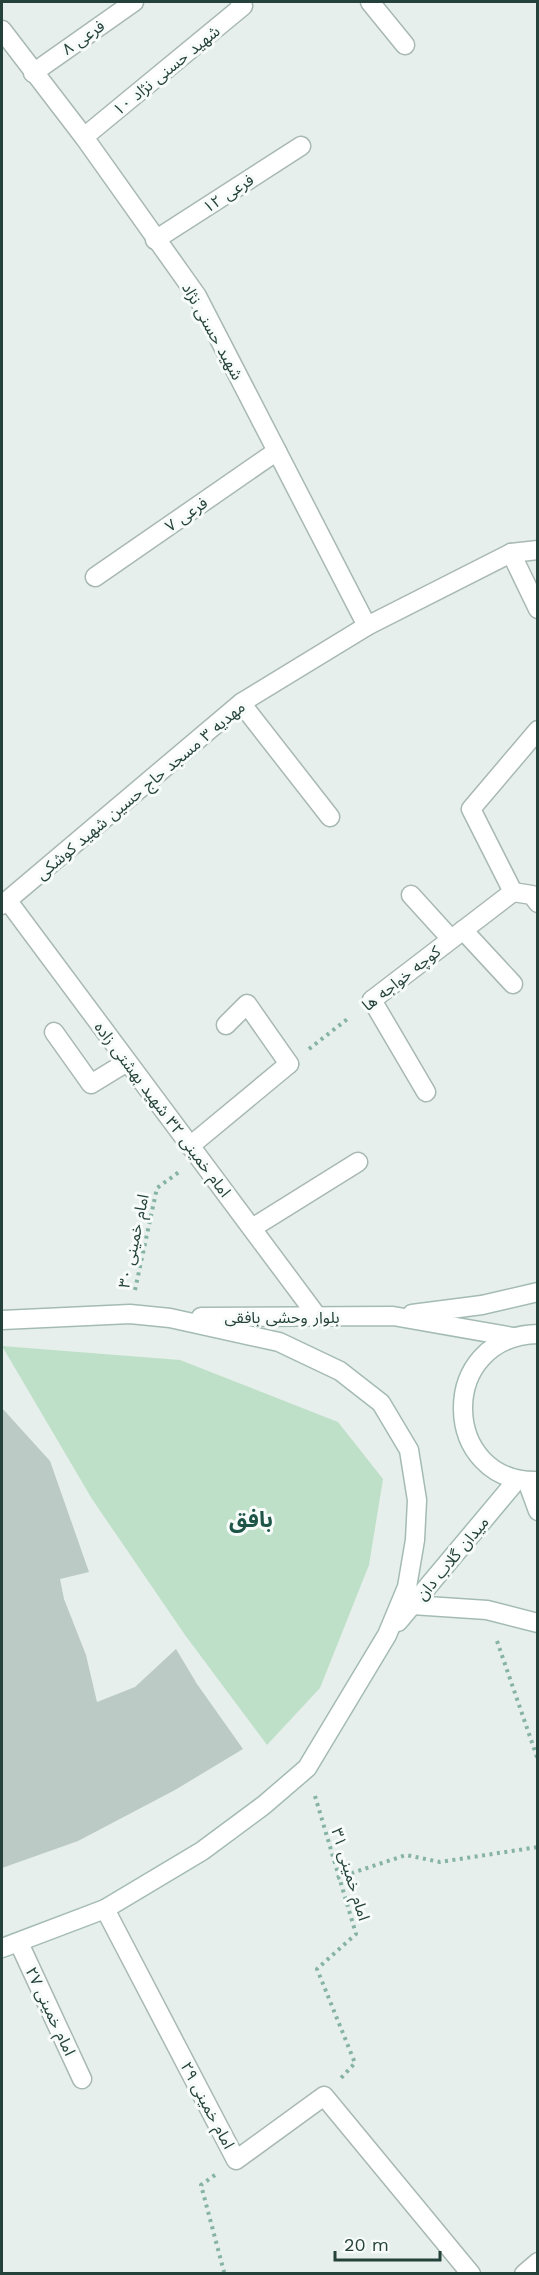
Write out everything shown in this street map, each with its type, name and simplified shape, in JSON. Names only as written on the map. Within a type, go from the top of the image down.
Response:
[{"type":"street","name":"فرعی ۸","points":[[33,74],[134,2]]},
{"type":"street","points":[[370,2],[405,45]]},
{"type":"street","name":"شهید حسنی نژاد ۱۰","points":[[84,137],[244,3]]},
{"type":"street","name":"شهید حسنی نژاد","points":[[2,30],[33,74],[84,137],[197,296],[367,626]]},
{"type":"street","name":"فرعی ۱۲","points":[[155,240],[301,146]]},
{"type":"street","name":"فرعی ۷","points":[[95,577],[277,451]]},
{"type":"street","name":"مهدیه ۳ مسجد حاج حسین شهید کوشکی","points":[[5,903],[241,703],[367,626],[511,553],[537,550]]},
{"type":"street","points":[[511,553],[537,609]]},
{"type":"street","points":[[241,703],[330,817]]},
{"type":"street","points":[[537,730],[471,809],[513,892],[532,896],[537,903]]},
{"type":"street","name":"کوچه خواجه ها","points":[[372,1000],[513,892]]},
{"type":"street","points":[[411,896],[513,984]]},
{"type":"street","name":"امام خمینی ۳۲ شهید بهشتی زاده","points":[[5,903],[317,1316]]},
{"type":"street","points":[[372,1000],[426,1092]]},
{"type":"street","points":[[194,1152],[289,1064],[247,1004],[226,1025]]},
{"type":"street","points":[[54,1032],[91,1084],[127,1062]]},
{"type":"street","points":[[252,1228],[358,1162]]},
{"type":"street","name":"بلوار وحشی بافقی","points":[[171,1317],[393,1316],[482,1305],[537,1292]]},
{"type":"street","points":[[2,1320],[130,1314],[171,1317],[279,1342],[340,1371],[381,1403],[409,1450],[417,1500],[415,1540],[407,1587],[387,1635],[307,1768],[264,1805],[202,1851],[105,1909],[2,1948]]},
{"type":"street","name":"بلوار وحشی بافقی","points":[[393,1316],[524,1335]]},
{"type":"street","points":[[537,1324],[524,1335],[492,1348],[475,1364],[464,1386],[461,1410],[466,1433],[477,1454],[495,1470],[527,1481],[537,1511]]},
{"type":"street","name":"میدان گلاب دان","points":[[387,1635],[527,1481]]},
{"type":"street","points":[[412,1605],[487,1610],[537,1623]]},
{"type":"street","name":"امام خمینی ۲۹","points":[[105,1909],[236,2160],[324,2096]]},
{"type":"street","name":"امام خمینی ۲۷","points":[[19,1943],[82,2079]]},
{"type":"street","points":[[324,2096],[471,2274]]},
{"type":"street","points":[[525,2274],[537,2262]]},
{"type":"path","name":"کوچه خواجه ها","points":[[289,1064],[372,1000]]},
{"type":"path","name":"امام خمینی ۳۰","points":[[130,1314],[157,1188],[194,1152]]},
{"type":"path","points":[[487,1610],[537,1760]]},
{"type":"path","name":"امام خمینی ۳۱","points":[[307,1768],[356,1934],[317,1969],[355,2063],[324,2096]]},
{"type":"path","points":[[338,1878],[406,1855],[440,1862],[537,1847]]},
{"type":"path","points":[[220,2274],[224,2272],[201,2185],[236,2160]]},
{"type":"green space","points":[[2,1346],[180,1360],[338,1422],[383,1479],[369,1565],[320,1688],[267,1745],[185,1635],[92,1499]]},
{"type":"building","points":[[2,1408],[50,1461],[89,1572],[60,1579],[64,1599],[86,1655],[97,1702],[135,1687],[176,1649],[197,1684],[243,1749],[175,1790],[78,1841],[2,1868]]},
{"type":"district","name":"بافق","points":[[251,1519]]}]
